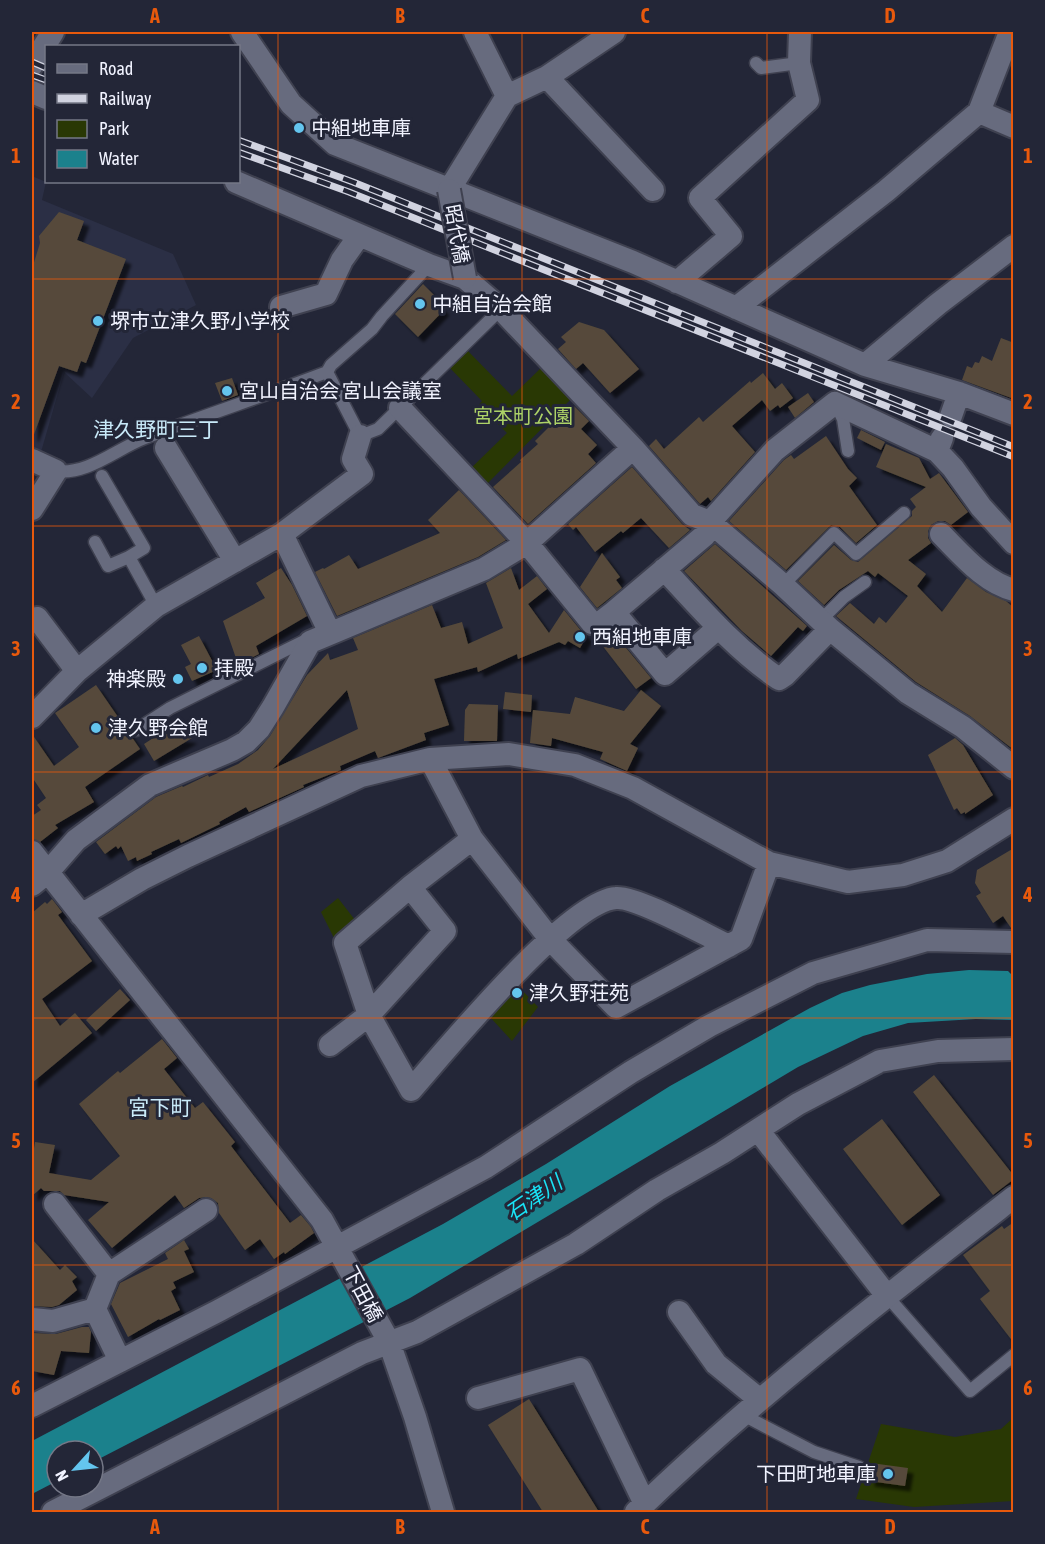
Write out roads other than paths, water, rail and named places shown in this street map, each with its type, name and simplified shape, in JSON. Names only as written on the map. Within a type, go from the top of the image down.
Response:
[{"type":"street","points":[[32,65],[52,32]]},
{"type":"street","points":[[245,32],[291,104],[335,144],[677,282],[865,365],[959,393],[1014,414]]},
{"type":"street","points":[[475,32],[507,96]]},
{"type":"street","points":[[449,190],[507,96],[547,77],[614,32]]},
{"type":"street","points":[[677,282],[731,236],[700,198],[808,100],[799,63],[800,32]]},
{"type":"street","points":[[736,308],[886,192],[979,112],[1010,32]]},
{"type":"street","points":[[547,77],[653,190]]},
{"type":"street","points":[[979,112],[1014,127]]},
{"type":"street","points":[[238,183],[358,236],[465,278],[501,309],[633,448],[692,515],[710,522],[825,625],[908,693],[963,727],[1014,768]]},
{"type":"street","name":"昭代橋","points":[[449,190],[465,278]]},
{"type":"street","points":[[281,307],[326,294],[342,260],[358,236]]},
{"type":"street","points":[[865,365],[1014,246]]},
{"type":"street","points":[[951,416],[959,393]]},
{"type":"street","points":[[400,408],[527,543],[592,623],[601,622],[614,612],[705,535],[710,522],[775,450],[835,403],[940,444],[981,507],[1014,543]]},
{"type":"street","points":[[32,717],[77,671],[156,606],[282,534],[362,474],[353,459],[360,436]]},
{"type":"street","points":[[166,448],[235,561]]},
{"type":"street","points":[[40,878],[76,840],[150,785],[246,742],[259,729],[320,637],[484,569],[527,543],[633,448]]},
{"type":"street","points":[[32,460],[56,471],[32,509]]},
{"type":"street","points":[[282,534],[320,637]]},
{"type":"street","points":[[942,534],[970,562],[1000,586],[1014,590]]},
{"type":"street","points":[[664,569],[718,628],[779,679],[785,675],[825,625]]},
{"type":"street","points":[[614,612],[665,674],[718,628]]},
{"type":"street","points":[[34,614],[77,671]]},
{"type":"street","points":[[81,915],[142,879],[188,856],[361,776],[430,759],[509,754],[575,765],[633,788],[769,863],[848,882],[903,875],[947,861],[1014,819]]},
{"type":"street","points":[[430,759],[472,839],[550,939],[616,1007],[741,939],[769,863]]},
{"type":"street","points":[[472,839],[410,887],[345,943],[369,1015],[411,1090],[494,996],[550,939],[597,904],[616,898],[637,902],[729,946]]},
{"type":"street","name":"下田橋","points":[[32,852],[40,878],[81,915],[322,1220],[388,1342],[415,1417],[442,1512]]},
{"type":"street","points":[[330,1046],[369,1015],[445,931],[410,887]]},
{"type":"street","points":[[32,1406],[337,1247],[504,1156],[631,1072],[709,1026],[813,973],[927,940],[1014,942]]},
{"type":"street","points":[[53,1512],[362,1353],[417,1332],[576,1244],[657,1190],[722,1153],[798,1104],[880,1061],[938,1051],[980,1048],[1014,1049]]},
{"type":"street","points":[[758,1130],[887,1296]]},
{"type":"street","points":[[478,1398],[580,1369],[641,1508],[760,1400],[887,1296],[1014,1197]]},
{"type":"street","points":[[55,1204],[109,1274]]},
{"type":"street","points":[[120,1361],[95,1309],[109,1274],[206,1210]]},
{"type":"street","points":[[32,1319],[53,1321],[95,1309]]},
{"type":"street","points":[[679,1312],[716,1364],[760,1400]]},
{"type":"lane","points":[[756,63],[761,68],[799,63]]},
{"type":"lane","points":[[56,471],[69,473],[81,470],[126,445],[327,372],[331,365],[372,329],[429,265]]},
{"type":"lane","points":[[327,372],[360,436],[378,429],[501,309]]},
{"type":"lane","points":[[835,403],[843,419],[848,451]]},
{"type":"lane","points":[[95,542],[108,566],[144,548],[102,476]]},
{"type":"lane","points":[[783,585],[834,533],[856,554],[904,513]]},
{"type":"lane","points":[[129,557],[156,606]]},
{"type":"lane","points":[[825,625],[844,597],[866,582]]},
{"type":"lane","points":[[136,730],[170,708],[302,642],[320,637]]},
{"type":"lane","points":[[887,1296],[970,1391],[1014,1355]]},
{"type":"lane","points":[[743,1415],[814,1452],[859,1467]]},
{"type":"water","name":"石津川","points":[[969,970],[1008,971],[1013,976],[1013,1020],[976,1019],[908,1023],[863,1036],[798,1067],[410,1298],[105,1456],[105,1439],[45,1439],[45,1487],[32,1494],[32,1441],[443,1224],[546,1164],[670,1086],[810,1008],[842,993],[927,974]]},
{"type":"railway","points":[[32,62],[45,68]]},
{"type":"railway","points":[[32,75],[45,80]]},
{"type":"railway","points":[[240,141],[353,182],[1014,447]]},
{"type":"railway","points":[[240,153],[349,192],[1014,457]]},
{"type":"place","name":"中組地車庫","points":[[299,128]]},
{"type":"place","name":"中組自治会館","points":[[420,304]]},
{"type":"place","name":"堺市立津久野小学校","points":[[98,321]]},
{"type":"place","name":"宮山自治会 宮山会議室","points":[[227,391]]},
{"type":"place","name":"西組地車庫","points":[[580,637]]},
{"type":"place","name":"拝殿","points":[[202,668]]},
{"type":"place","name":"神楽殿","points":[[178,679]]},
{"type":"place","name":"津久野会館","points":[[96,728]]},
{"type":"place","name":"津久野荘苑","points":[[517,993]]},
{"type":"place","name":"下田町地車庫","points":[[888,1474]]},
{"type":"district","name":"津久野町三丁","points":[[156,430]]},
{"type":"district","name":"宮下町","points":[[160,1108]]},
{"type":"park label","name":"宮本町公園","points":[[523,416]]}]
